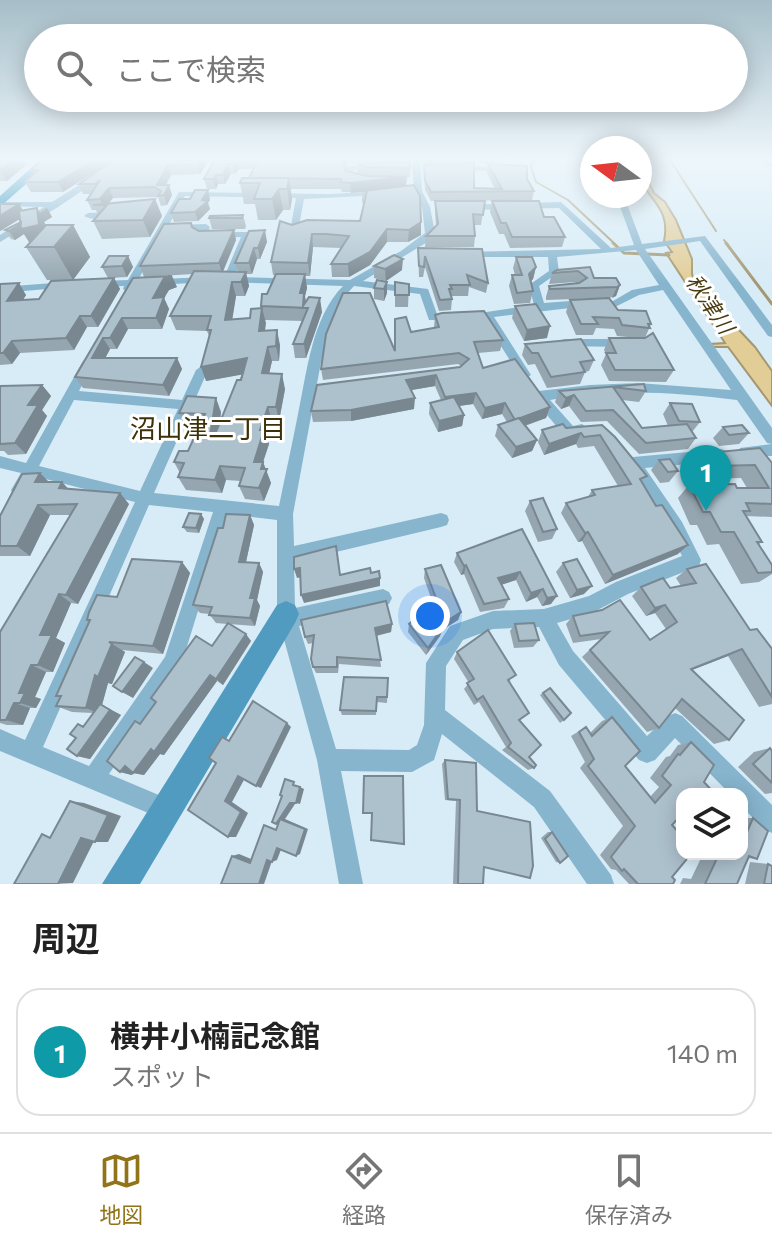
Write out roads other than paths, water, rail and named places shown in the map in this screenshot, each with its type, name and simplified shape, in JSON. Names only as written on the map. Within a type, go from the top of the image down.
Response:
[{"type":"street","points":[[0,239],[61,201]]},
{"type":"street","points":[[118,308],[178,201]]},
{"type":"street","points":[[294,231],[300,201]]},
{"type":"street","points":[[351,884],[328,760],[286,617],[285,514],[327,319],[339,296],[352,283],[426,239],[430,233],[424,201]]},
{"type":"street","points":[[0,203],[55,205]]},
{"type":"street","points":[[109,215],[116,203]]},
{"type":"street","points":[[456,207],[561,205],[611,251]]},
{"type":"street","points":[[162,206],[176,206]]},
{"type":"street","points":[[426,207],[441,207]]},
{"type":"street","points":[[625,208],[643,252],[664,287],[772,439]]},
{"type":"street","points":[[88,216],[122,214]]},
{"type":"street","points":[[163,228],[206,227],[202,235],[247,234],[228,280]]},
{"type":"street","points":[[448,253],[552,254],[626,249],[643,252],[702,238],[772,333]]},
{"type":"street","points":[[404,253],[419,253]]},
{"type":"street","points":[[540,307],[535,282],[552,277],[552,254]]},
{"type":"street","points":[[87,284],[228,280],[352,283],[424,291],[433,318],[596,302],[615,304],[636,292],[664,287]]},
{"type":"street","points":[[0,290],[72,285]]},
{"type":"street","points":[[535,291],[548,290]]},
{"type":"street","points":[[487,315],[517,349],[539,397],[570,432],[600,427]]},
{"type":"street","points":[[554,344],[586,341],[639,343]]},
{"type":"street","points":[[11,506],[97,345]]},
{"type":"street","points":[[30,752],[202,370]]},
{"type":"street","points":[[539,397],[577,388],[613,386],[738,395]]},
{"type":"street","points":[[311,389],[326,387]]},
{"type":"street","points":[[69,395],[186,405]]},
{"type":"street","points":[[328,760],[412,761],[426,752],[434,715],[436,663],[457,633],[493,620],[544,618],[592,604],[622,588],[693,560],[676,527],[629,458],[772,450]]},
{"type":"street","points":[[0,462],[144,498],[285,514]]},
{"type":"street","points":[[93,779],[173,662],[222,508]]},
{"type":"street","points":[[285,556],[441,520]]},
{"type":"street","points":[[120,884],[286,617],[383,598]]},
{"type":"street","points":[[544,618],[566,658],[647,752],[675,723],[772,821]]},
{"type":"street","points":[[434,715],[542,799],[602,884]]},
{"type":"street","points":[[0,740],[165,809]]},
{"type":"water","name":"秋津川","points":[[655,201],[665,202],[676,220],[692,259],[695,283],[755,347],[772,371],[772,406],[728,347],[712,347],[710,344],[725,343],[666,253],[672,252],[664,241],[664,217]]},
{"type":"waterway","points":[[569,201],[616,245]]},
{"type":"waterway","points":[[697,201],[716,231]]},
{"type":"waterway","points":[[724,240],[728,245]]},
{"type":"waterway","points":[[613,243],[624,253],[669,255]]},
{"type":"waterway","points":[[726,243],[772,304]]},
{"type":"place","name":"横井小楠記念館","points":[[706,511]]},
{"type":"district","name":"沼山津二丁目","points":[[208,429]]}]
